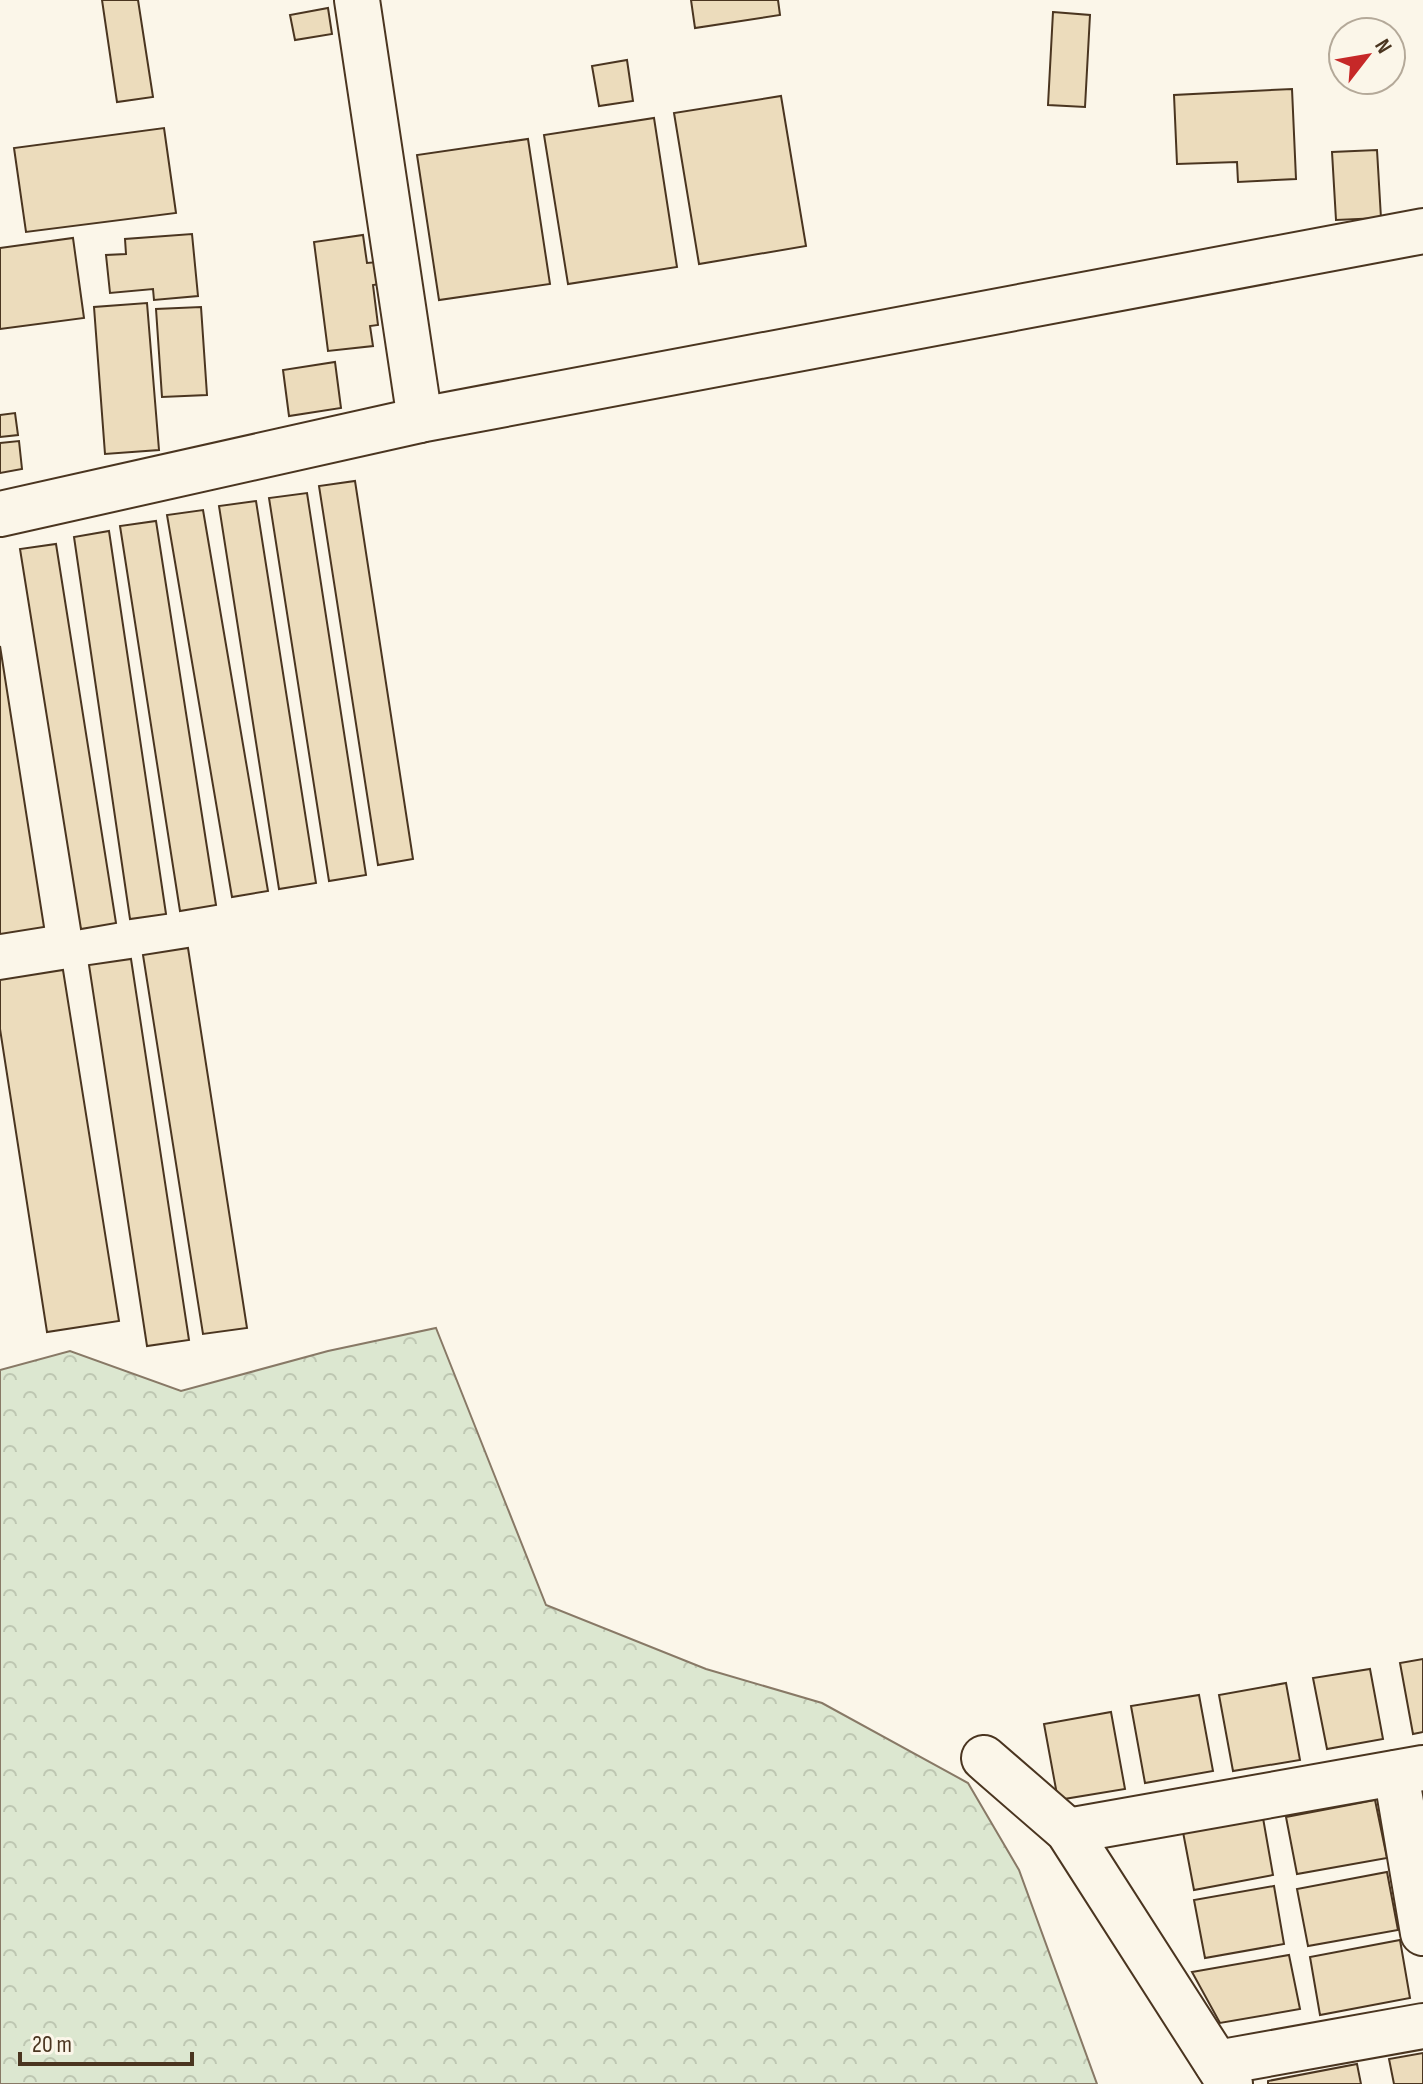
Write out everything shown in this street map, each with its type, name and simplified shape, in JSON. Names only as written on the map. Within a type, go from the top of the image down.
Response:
[{"type":"street","points":[[357,0],[420,420]]},
{"type":"street","points":[[0,514],[420,420],[1423,231]]},
{"type":"street","points":[[984,1758],[1068,1831],[1223,2074],[1423,2026]]},
{"type":"street","points":[[1068,1831],[1409,1770],[1423,1933]]},
{"type":"green space","points":[[436,1328],[546,1605],[706,1669],[822,1703],[968,1783],[1019,1870],[1097,2084],[0,2084],[0,1370],[70,1351],[181,1391],[328,1351]]},
{"type":"building","points":[[102,0],[138,0],[153,97],[117,102]]},
{"type":"building","points":[[691,0],[778,0],[780,15],[695,28]]},
{"type":"building","points":[[328,8],[332,34],[295,40],[290,15]]},
{"type":"building","points":[[1053,12],[1090,15],[1085,107],[1048,105]]},
{"type":"building","points":[[627,60],[633,101],[599,106],[592,66]]},
{"type":"building","points":[[1292,89],[1296,179],[1238,182],[1237,162],[1177,164],[1174,95]]},
{"type":"building","points":[[781,96],[806,246],[699,264],[674,113]]},
{"type":"building","points":[[654,118],[677,267],[568,284],[544,135]]},
{"type":"building","points":[[164,128],[176,213],[26,232],[14,148]]},
{"type":"building","points":[[528,139],[550,284],[439,300],[417,155]]},
{"type":"building","points":[[1377,150],[1381,218],[1336,220],[1332,152]]},
{"type":"building","points":[[192,234],[198,296],[154,300],[153,289],[110,293],[106,255],[126,254],[125,239]]},
{"type":"building","points":[[363,235],[367,263],[378,262],[380,284],[373,285],[378,325],[370,326],[373,346],[328,351],[314,242]]},
{"type":"building","points":[[73,238],[84,318],[0,329],[0,248]]},
{"type":"building","points":[[147,303],[159,450],[105,454],[94,307]]},
{"type":"building","points":[[201,307],[207,395],[162,397],[156,309]]},
{"type":"building","points":[[335,362],[341,408],[289,416],[283,370]]},
{"type":"building","points":[[15,413],[18,435],[0,437],[0,415]]},
{"type":"building","points":[[19,441],[22,469],[0,473],[0,443]]},
{"type":"building","points":[[355,481],[413,859],[378,865],[319,486]]},
{"type":"building","points":[[307,493],[366,875],[329,881],[269,498]]},
{"type":"building","points":[[256,501],[316,883],[279,889],[219,506]]},
{"type":"building","points":[[203,510],[268,891],[232,897],[167,515]]},
{"type":"building","points":[[156,521],[216,905],[180,911],[120,526]]},
{"type":"building","points":[[109,531],[166,914],[130,919],[74,537]]},
{"type":"building","points":[[56,544],[116,923],[81,929],[20,549]]},
{"type":"building","points":[[0,646],[44,927],[0,934]]},
{"type":"building","points":[[188,948],[247,1328],[203,1334],[143,955]]},
{"type":"building","points":[[131,959],[189,1340],[147,1346],[89,965]]},
{"type":"building","points":[[63,970],[119,1321],[47,1332],[0,1029],[0,980]]},
{"type":"building","points":[[1423,1659],[1423,1732],[1413,1734],[1400,1663]]},
{"type":"building","points":[[1370,1669],[1383,1739],[1327,1749],[1313,1678]]},
{"type":"building","points":[[1286,1683],[1300,1760],[1233,1771],[1219,1695]]},
{"type":"building","points":[[1199,1695],[1213,1771],[1145,1783],[1131,1706]]},
{"type":"building","points":[[1111,1712],[1125,1789],[1058,1800],[1044,1724]]},
{"type":"building","points":[[1375,1800],[1387,1858],[1297,1874],[1286,1817]]},
{"type":"building","points":[[1263,1818],[1273,1875],[1194,1890],[1183,1832]]},
{"type":"building","points":[[1387,1872],[1398,1930],[1308,1946],[1297,1889]]},
{"type":"building","points":[[1274,1886],[1284,1944],[1205,1958],[1194,1900]]},
{"type":"building","points":[[1400,1940],[1410,1998],[1320,2015],[1310,1957]]},
{"type":"building","points":[[1289,1955],[1300,2009],[1220,2023],[1192,1972]]},
{"type":"building","points":[[1423,2053],[1423,2084],[1394,2084],[1389,2059]]},
{"type":"building","points":[[1357,2064],[1361,2084],[1268,2084],[1268,2081]]}]
